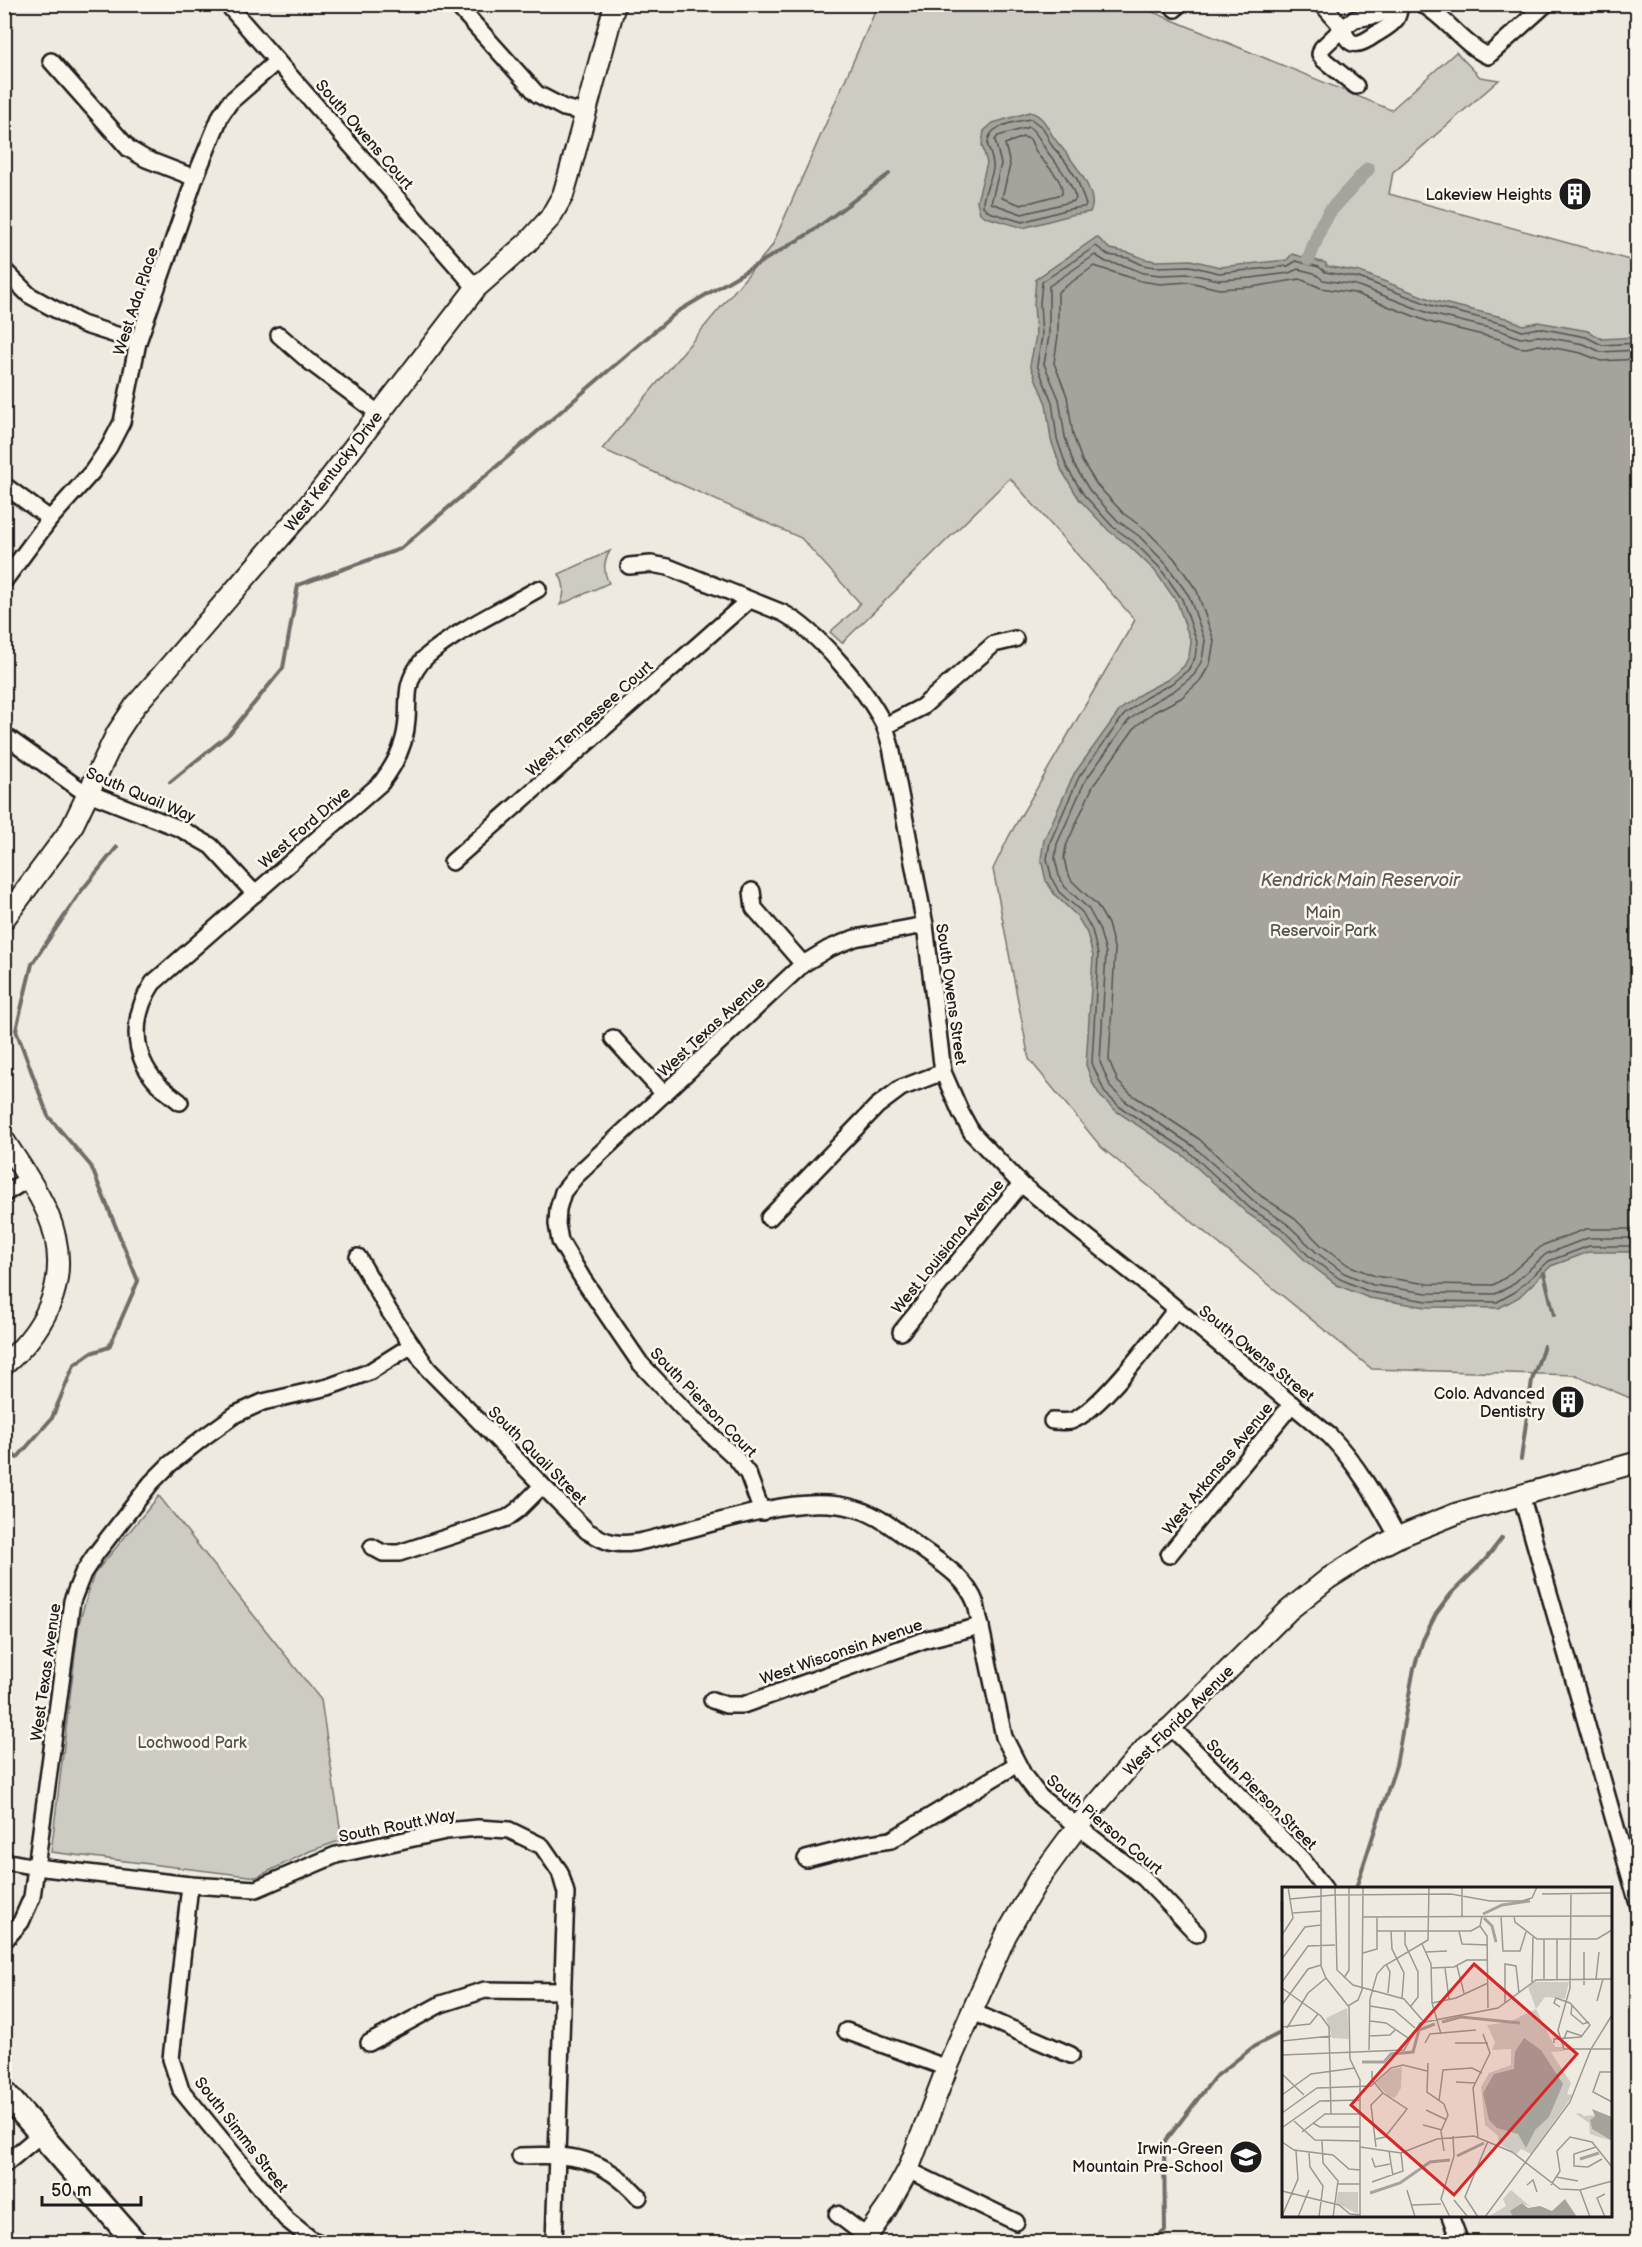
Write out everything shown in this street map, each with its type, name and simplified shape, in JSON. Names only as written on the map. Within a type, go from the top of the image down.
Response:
[{"type":"main road","points":[[4,2092],[135,2242]]},
{"type":"street","name":"South Owens Court","points":[[227,4],[476,288]]},
{"type":"street","points":[[456,4],[537,94],[564,108],[586,113]]},
{"type":"street","name":"West Kentucky Drive","points":[[4,919],[71,829],[117,733],[135,706],[316,496],[476,288],[540,230],[556,208],[568,178],[615,4]]},
{"type":"street","points":[[1322,4],[1343,28],[1347,38],[1354,43],[1363,43],[1392,24],[1399,13],[1400,5]]},
{"type":"street","points":[[1422,4],[1488,56],[1546,4]]},
{"type":"street","points":[[1356,86],[1320,54],[1322,48],[1355,19],[1378,15],[1400,5]]},
{"type":"street","points":[[51,61],[129,149],[146,159],[195,178]]},
{"type":"street","name":"West Ada Place","points":[[4,581],[50,519],[92,472],[109,447],[122,422],[138,342],[195,178],[230,102],[277,61]]},
{"type":"street","points":[[4,270],[29,295],[82,324],[138,342]]},
{"type":"street","points":[[279,335],[310,362],[378,413]]},
{"type":"street","points":[[4,485],[50,519]]},
{"type":"street","name":"South Owens Street","points":[[629,566],[651,564],[668,567],[783,613],[799,623],[852,678],[885,726],[891,747],[924,925],[943,1072],[972,1133],[1022,1184],[1330,1436],[1352,1460],[1370,1486],[1398,1538]]},
{"type":"street","name":"West Ford Drive","points":[[180,1102],[157,1083],[139,1053],[136,1036],[138,1016],[143,997],[153,982],[381,783],[392,769],[404,739],[409,685],[414,673],[426,657],[444,643],[538,589]]},
{"type":"street","name":"West Tennessee Court","points":[[452,862],[749,600]]},
{"type":"street","points":[[885,726],[929,702],[994,644],[1015,639]]},
{"type":"street","name":"South Quail Way","points":[[4,735],[72,784],[89,793],[181,829],[211,846],[255,894]]},
{"type":"street","points":[[752,891],[754,908],[803,964]]},
{"type":"street","name":"West Texas Avenue","points":[[558,1209],[563,1192],[576,1176],[803,964],[828,949],[855,938],[924,925]]},
{"type":"street","points":[[613,1038],[664,1094]]},
{"type":"street","points":[[769,1218],[877,1106],[900,1088],[943,1072]]},
{"type":"street","points":[[4,1140],[47,1211],[56,1239],[58,1268],[54,1294],[43,1321],[36,1332],[4,1365]]},
{"type":"street","points":[[4,1194],[28,1179]]},
{"type":"street","name":"West Louisiana Avenue","points":[[901,1332],[1022,1184]]},
{"type":"street","name":"South Pierson Court","points":[[558,1209],[557,1224],[560,1241],[615,1327],[651,1375],[688,1414],[736,1458],[748,1474],[762,1512],[810,1503],[836,1504],[858,1509],[880,1519],[954,1572],[970,1589],[981,1626],[1004,1737],[1017,1764],[1041,1798],[1144,1878],[1197,1934]]},
{"type":"street","name":"South Quail Street","points":[[358,1257],[389,1311],[428,1369],[587,1531],[608,1542],[638,1542],[762,1512]]},
{"type":"street","points":[[1052,1421],[1070,1421],[1086,1412],[1117,1380],[1176,1309]]},
{"type":"street","name":"West Texas Avenue","points":[[4,1941],[21,1922],[32,1897],[72,1601],[83,1573],[95,1555],[151,1483],[170,1464],[236,1414],[263,1402],[328,1387],[369,1372],[412,1345]]},
{"type":"street","name":"West Arkansas Avenue","points":[[1169,1554],[1292,1404]]},
{"type":"street","name":"West Florida Avenue","points":[[837,2214],[865,2240],[887,2208],[908,2170],[947,2068],[1006,1935],[1038,1880],[1077,1827],[1147,1746],[1171,1728],[1288,1610],[1351,1563],[1398,1538],[1458,1513],[1638,1462]]},
{"type":"street","points":[[372,1547],[383,1553],[399,1552],[507,1518],[542,1486]]},
{"type":"street","points":[[1521,1495],[1638,1904]]},
{"type":"street","name":"West Wisconsin Avenue","points":[[712,1700],[726,1705],[743,1704],[927,1639],[981,1626]]},
{"type":"street","name":"South Pierson Street","points":[[1171,1728],[1302,1859],[1323,1887]]},
{"type":"street","points":[[806,1859],[864,1844],[891,1840],[1017,1764]]},
{"type":"street","name":"South Routt Way","points":[[4,1861],[36,1867],[189,1885],[256,1889],[336,1855],[446,1831],[478,1828],[509,1830],[542,1846],[560,1872],[566,1893],[554,2242]]},
{"type":"street","name":"South Simms Street","points":[[189,1885],[171,2059],[181,2090],[286,2219],[312,2240],[318,2242]]},
{"type":"street","points":[[369,2043],[441,2004],[485,1990],[563,1991]]},
{"type":"street","points":[[973,2012],[1071,2055]]},
{"type":"street","points":[[846,2031],[947,2068]]},
{"type":"street","points":[[4,2165],[40,2134]]},
{"type":"street","points":[[520,2156],[556,2154],[577,2158],[607,2169],[639,2197]]},
{"type":"street","points":[[908,2170],[1016,2222]]},
{"type":"street","points":[[1450,2217],[1460,2242]]},
{"type":"green space","name":"Kendrick Main Reservoir","points":[[878,5],[1136,5],[1391,110],[1456,52],[1480,77],[1499,80],[1393,172],[1389,194],[1637,262],[1637,1406],[1635,1400],[1576,1375],[1372,1369],[1102,1148],[1029,1059],[993,869],[1009,836],[1135,620],[1010,478],[842,643],[830,632],[860,603],[801,538],[602,449],[772,246]]},
{"type":"green space","points":[[610,551],[605,567],[609,583],[560,605],[564,589],[559,574]]},
{"type":"green space","name":"Lochwood Park","points":[[159,1496],[321,1700],[342,1840],[310,1851],[257,1877],[51,1852],[79,1623],[94,1574]]},
{"type":"water","points":[[1030,112],[1040,117],[1088,186],[1092,205],[1090,212],[1023,228],[986,217],[980,213],[977,201],[987,163],[982,145],[984,131],[993,123]]},
{"type":"water","name":"Kendrick Main Reservoir","points":[[1097,237],[1110,249],[1145,259],[1191,260],[1220,267],[1287,260],[1292,254],[1326,263],[1326,266],[1360,272],[1435,301],[1506,318],[1523,325],[1538,322],[1588,331],[1602,339],[1637,337],[1637,1252],[1589,1252],[1551,1266],[1519,1297],[1499,1308],[1426,1307],[1369,1298],[1337,1285],[1307,1262],[1277,1233],[1248,1214],[1184,1156],[1116,1111],[1101,1097],[1093,1084],[1086,1065],[1093,956],[1087,933],[1077,916],[1055,895],[1046,881],[1041,859],[1044,840],[1074,774],[1120,710],[1142,693],[1167,680],[1184,666],[1189,656],[1191,642],[1177,602],[1155,571],[1129,546],[1109,531],[1079,499],[1062,471],[1051,440],[1046,404],[1030,365],[1036,336],[1034,303],[1036,279]]},
{"type":"waterway","points":[[1309,258],[1322,224],[1331,210],[1368,169]]},
{"type":"waterway","points":[[170,782],[229,734],[283,668],[298,585],[400,549],[677,312],[810,233],[889,174]]},
{"type":"waterway","points":[[4,1447],[17,1458],[52,1418],[74,1365],[91,1353],[109,1347],[138,1281],[91,1166],[48,1116],[16,1030],[32,964],[82,890],[117,847]]},
{"type":"waterway","points":[[1544,1273],[1554,1315]]},
{"type":"waterway","points":[[1521,1459],[1532,1380],[1544,1346]]},
{"type":"waterway","points":[[1356,1887],[1396,1765],[1414,1668],[1423,1640],[1436,1614],[1451,1594],[1485,1560],[1502,1538]]},
{"type":"waterway","points":[[1149,2242],[1165,2231],[1164,2143],[1214,2078],[1253,2047],[1282,2032]]},
{"type":"place","name":"Lakeview Heights","points":[[1575,194]]},
{"type":"place","name":"Colo. Advanced Dentistry","points":[[1568,1402]]},
{"type":"place","name":"Irwin-Green Mountain Pre-School","points":[[1246,2157]]},
{"type":"park label","name":"Main Reservoir Park","points":[[1323,921]]}]
